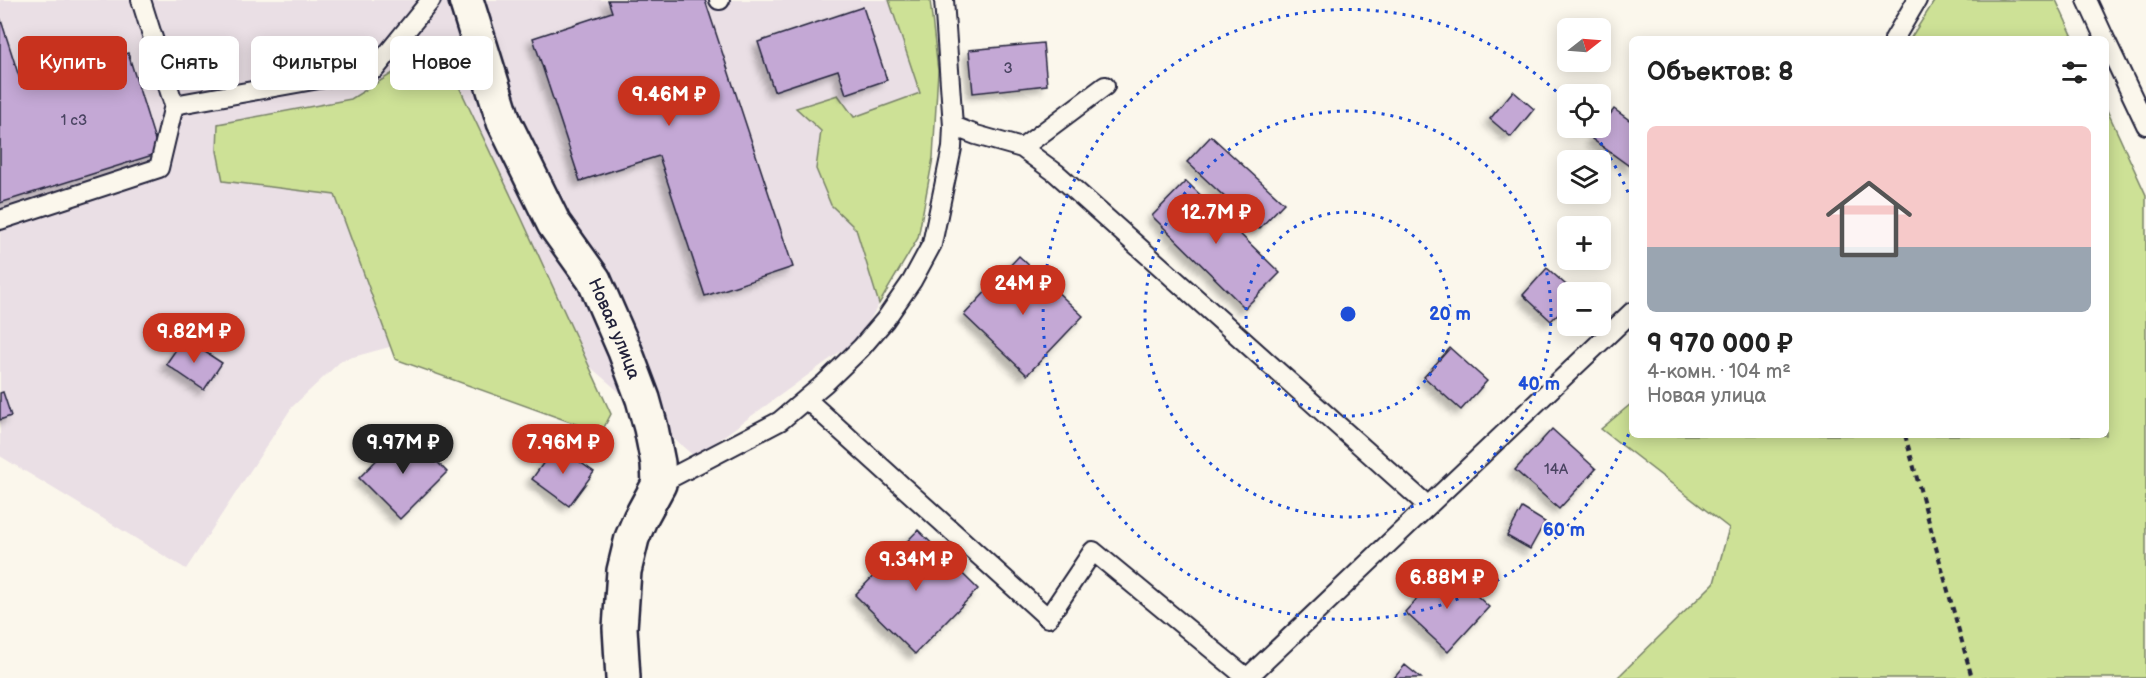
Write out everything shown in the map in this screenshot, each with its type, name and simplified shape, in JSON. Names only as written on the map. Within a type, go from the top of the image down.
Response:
[{"type":"street","name":"Новая улица","points":[[466,0],[504,122],[554,224],[594,280],[625,351],[643,399],[651,429],[658,463],[659,484]]},
{"type":"street","points":[[623,678],[620,628],[624,571],[636,529],[659,484]]},
{"type":"lane","points":[[0,220],[159,168],[174,105],[141,0]]},
{"type":"lane","points":[[174,105],[375,69],[431,0]]},
{"type":"lane","points":[[659,484],[780,421],[825,383],[861,348],[885,320],[912,281],[932,244],[952,148],[953,126],[944,0]]},
{"type":"lane","points":[[1896,36],[1917,0]]},
{"type":"lane","points":[[2087,0],[2104,36]]},
{"type":"lane","points":[[2109,46],[2146,125]]},
{"type":"lane","points":[[1022,148],[1105,86]]},
{"type":"lane","points":[[953,126],[1022,148],[1056,173],[1428,506]]},
{"type":"lane","points":[[806,399],[1048,618],[1093,551],[1247,678],[1629,315]]},
{"type":"path","points":[[1906,438],[1972,678]]},
{"type":"shaded area","points":[[0,0],[930,0],[938,71],[933,158],[918,238],[859,338],[695,457],[524,310],[342,360],[292,407],[186,569],[0,456]]},
{"type":"green space","points":[[889,0],[930,0],[938,71],[933,158],[918,238],[879,304],[856,229],[831,205],[816,169],[821,131],[796,108],[838,95],[854,117],[920,93]]},
{"type":"green space","points":[[1935,0],[2056,0],[2073,36],[1912,36]]},
{"type":"green space","points":[[390,75],[390,90],[461,90],[611,414],[601,433],[395,359],[335,195],[223,181],[217,151],[218,124],[351,99],[366,90],[378,90],[378,82]]},
{"type":"green space","points":[[2109,115],[2146,195],[2146,678],[1617,678],[1714,583],[1729,528],[1601,429],[1629,406],[1629,438],[2109,438]]},
{"type":"building","points":[[608,0],[705,0],[793,267],[705,296],[659,156],[580,181],[533,38],[612,12]]},
{"type":"building","points":[[863,7],[887,80],[846,94],[838,70],[774,91],[758,42]]},
{"type":"building","points":[[0,17],[18,73],[18,90],[127,90],[128,53],[159,153],[0,203]]},
{"type":"building","points":[[1043,43],[1047,85],[973,93],[969,50]]},
{"type":"building","points":[[1513,91],[1534,109],[1511,137],[1490,119]]},
{"type":"building","points":[[1614,109],[1629,120],[1629,166],[1611,153],[1611,150],[1607,150],[1592,139],[1611,138],[1611,113]]},
{"type":"building","points":[[1211,136],[1284,203],[1259,229],[1187,162]]},
{"type":"building","points":[[1186,181],[1280,273],[1245,308],[1152,216]]},
{"type":"building","points":[[1019,256],[1083,316],[1027,375],[964,315]]},
{"type":"building","points":[[1547,268],[1563,282],[1557,282],[1557,315],[1551,321],[1523,295]]},
{"type":"building","points":[[184,338],[222,363],[204,390],[166,364]]},
{"type":"building","points":[[1450,348],[1487,381],[1461,410],[1424,377]]},
{"type":"building","points":[[3,392],[11,416],[0,420],[0,393]]},
{"type":"building","points":[[1552,429],[1596,469],[1559,509],[1515,470]]},
{"type":"building","points":[[406,430],[447,472],[400,519],[359,478]]},
{"type":"building","points":[[556,445],[594,472],[569,506],[532,479]]},
{"type":"building","points":[[1522,508],[1545,522],[1530,549],[1507,536]]},
{"type":"building","points":[[918,530],[978,589],[915,654],[855,595]]},
{"type":"building","points":[[1446,567],[1489,607],[1448,652],[1405,612]]},
{"type":"building","points":[[1405,665],[1421,678],[1394,678]]}]
